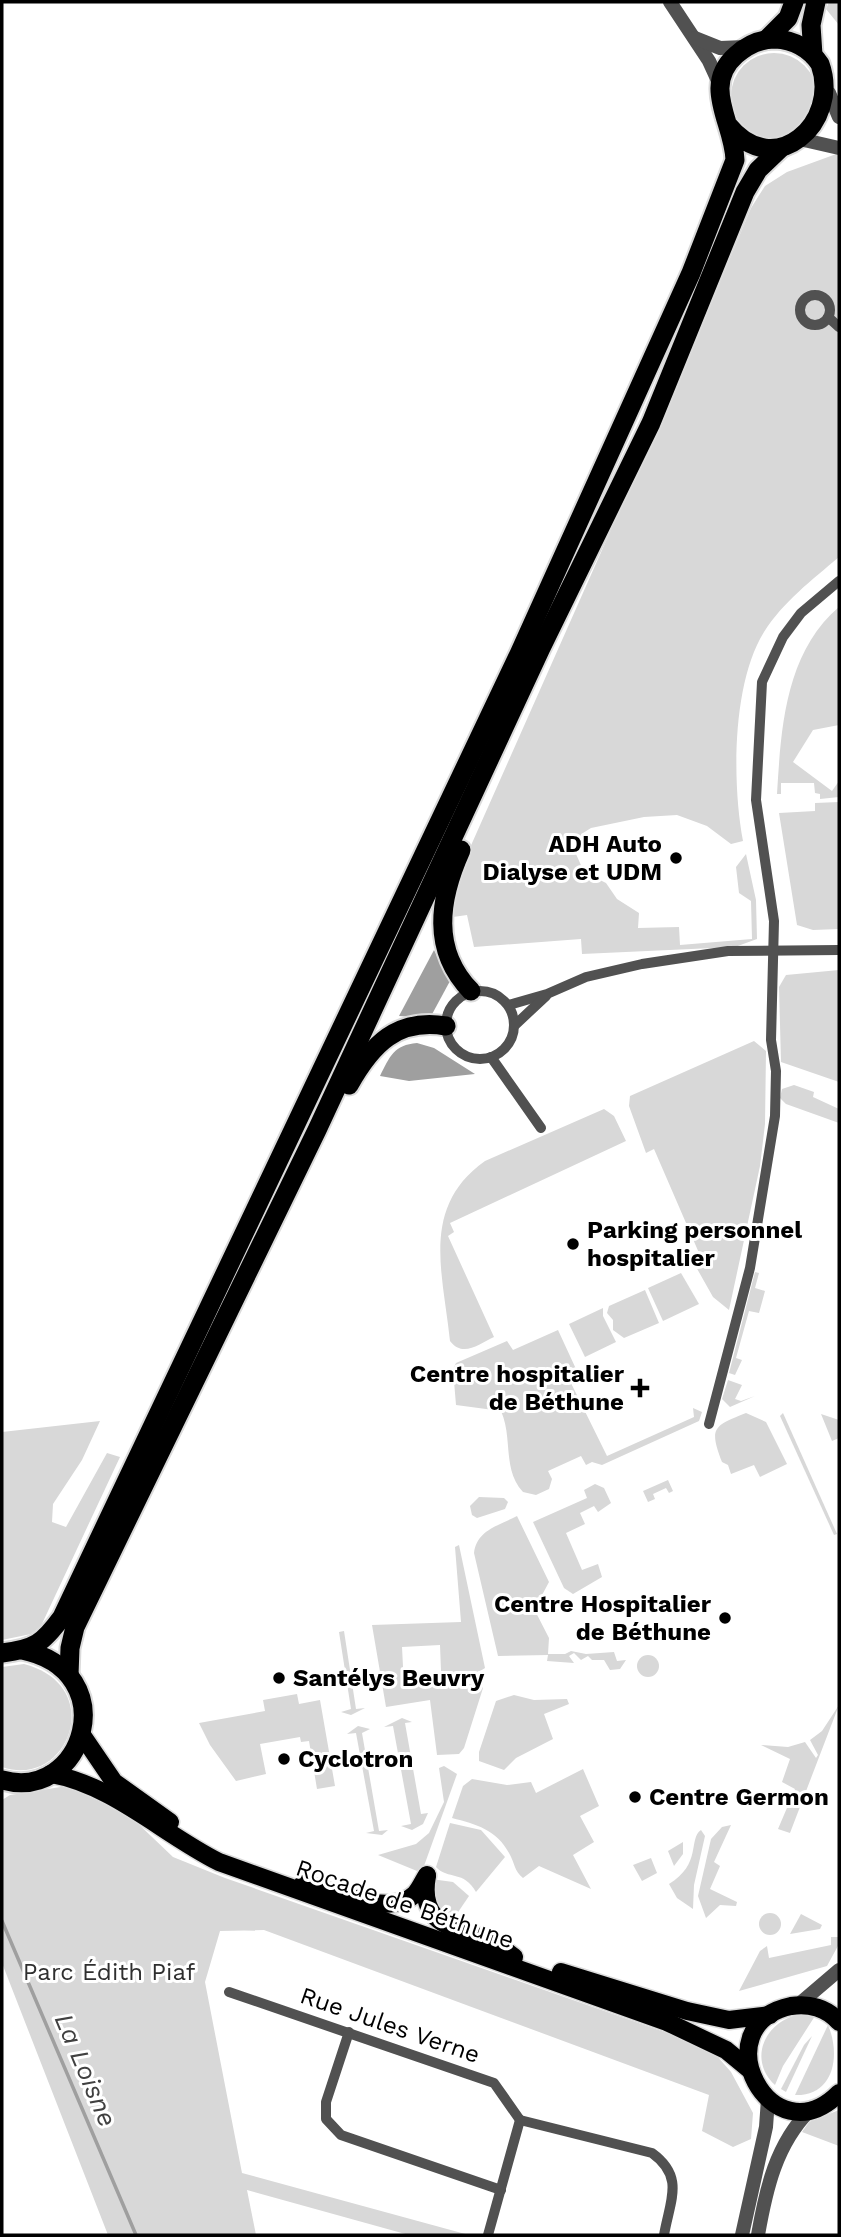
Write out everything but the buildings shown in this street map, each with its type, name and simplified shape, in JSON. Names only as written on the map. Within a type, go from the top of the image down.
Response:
[{"type":"highway","points":[[2,1653],[39,1644],[62,1617],[519,654],[631,409],[723,197],[735,160],[734,143],[720,106],[720,85],[729,64],[745,47],[767,39],[788,18],[794,2]]},
{"type":"highway","points":[[813,55],[811,25],[816,2]]},
{"type":"highway","points":[[69,1675],[70,1648],[75,1627],[299,1166],[651,423],[746,192],[758,170],[780,149],[804,140],[820,125],[829,93],[827,79],[813,55],[797,44],[767,39]]},
{"type":"highway","points":[[728,125],[751,145],[780,149]]},
{"type":"highway","points":[[471,991],[458,978],[445,951],[441,926],[443,901],[458,856],[494,779],[502,734]]},
{"type":"highway","points":[[299,1166],[324,1132],[361,1063],[387,1036],[410,1024],[446,1026]]},
{"type":"highway","points":[[4,1783],[31,1781],[51,1774],[75,1751],[82,1735],[83,1703],[69,1675],[56,1662],[22,1650]]},
{"type":"main road","name":"Rocade de Béthune","points":[[82,1735],[114,1782],[179,1828],[214,1848],[303,1884],[514,1957],[687,2011],[729,2020],[770,2015],[798,2005]]},
{"type":"main road","name":"Rocade de Béthune","points":[[51,1774],[85,1781],[185,1845],[219,1862],[310,1898],[667,2022],[726,2050],[749,2069]]},
{"type":"main road","points":[[303,1884],[379,1905],[400,1903],[416,1893],[427,1875],[426,1899],[440,1922],[496,1944],[514,1957]]},
{"type":"main road","points":[[798,2005],[828,2012],[839,2022]]},
{"type":"main road","points":[[770,2015],[754,2033],[749,2045],[749,2069],[758,2089],[768,2099],[785,2108],[810,2110],[837,2097]]},
{"type":"street","points":[[670,2],[695,38],[720,85]]},
{"type":"street","points":[[695,38],[720,48],[745,47]]},
{"type":"street","points":[[829,93],[839,117]]},
{"type":"street","points":[[804,140],[839,148]]},
{"type":"street","points":[[828,317],[839,327]]},
{"type":"street","points":[[709,1424],[750,1268],[770,1160],[776,1071],[771,1040],[771,897],[756,800],[758,714],[762,682],[783,637],[801,613],[839,581]]},
{"type":"street","points":[[509,1005],[547,994],[586,977],[642,964],[728,951],[839,950]]},
{"type":"street","points":[[505,1048],[491,1057],[481,1059],[461,1053],[453,1046],[446,1026],[452,1004],[471,991],[492,992],[509,1005],[514,1025]]},
{"type":"street","points":[[509,1080],[505,1048],[514,1025],[547,994]]},
{"type":"street","points":[[491,1057],[541,1128]]},
{"type":"street","points":[[798,2005],[839,1970]]},
{"type":"street","name":"Rue Jules Verne","points":[[229,1993],[494,2083],[520,2120]]},
{"type":"street","points":[[349,2032],[326,2102],[326,2119],[341,2135],[501,2190]]},
{"type":"street","points":[[742,2235],[766,2127],[768,2099]]},
{"type":"street","points":[[758,2235],[767,2186],[775,2165],[790,2134],[810,2110]]},
{"type":"street","points":[[488,2235],[520,2120],[652,2153],[669,2165],[673,2180],[664,2235]]},
{"type":"green space","points":[[829,2],[839,2],[839,25],[826,9]]},
{"type":"green space","points":[[774,53],[798,60],[810,72],[817,96],[810,120],[798,132],[774,139],[750,132],[738,120],[731,96],[738,72],[750,60]]},
{"type":"green space","points":[[839,153],[839,557],[780,611],[764,632],[753,653],[740,705],[737,734],[737,791],[743,841],[731,844],[707,826],[677,815],[644,817],[591,828],[583,833],[576,854],[584,872],[606,883],[617,899],[639,913],[638,928],[679,927],[680,945],[752,939],[751,901],[739,893],[736,867],[746,854],[756,900],[757,939],[735,947],[582,954],[581,939],[474,947],[467,915],[446,918],[461,868],[751,208],[765,186],[787,172]]},
{"type":"green space","points":[[839,607],[839,725],[813,730],[793,762],[832,791],[839,781],[839,797],[820,799],[820,794],[815,793],[814,783],[781,783],[781,794],[777,794],[789,693],[807,646]]},
{"type":"green space","points":[[839,802],[839,929],[813,930],[797,925],[779,813],[815,811],[815,803]]},
{"type":"green space","points":[[839,970],[839,1082],[781,1062],[779,987],[786,975]]},
{"type":"green space","points":[[754,1041],[766,1051],[765,1124],[760,1166],[729,1310],[713,1297],[691,1258],[699,1253],[654,1149],[646,1153],[629,1106],[630,1096]]},
{"type":"green space","points":[[794,1085],[814,1092],[813,1097],[839,1109],[839,1123],[786,1104],[780,1098],[782,1089]]},
{"type":"green space","points":[[604,1109],[614,1116],[626,1141],[450,1223],[454,1232],[448,1236],[494,1337],[471,1348],[460,1349],[455,1346],[450,1341],[440,1243],[451,1199],[465,1179],[485,1161]]},
{"type":"green space","points":[[755,1272],[759,1273],[755,1288],[765,1291],[759,1313],[749,1311],[736,1358],[742,1360],[735,1375],[729,1373]]},
{"type":"green space","points":[[681,1273],[699,1304],[663,1321],[648,1288]]},
{"type":"green space","points":[[645,1290],[659,1323],[624,1338],[613,1330],[613,1320],[607,1313],[609,1306]]},
{"type":"green space","points":[[603,1308],[603,1316],[616,1342],[585,1357],[569,1324]]},
{"type":"green space","points":[[558,1330],[576,1369],[567,1375],[607,1456],[694,1417],[693,1408],[702,1412],[699,1421],[602,1465],[592,1462],[586,1465],[581,1456],[548,1471],[552,1479],[549,1489],[536,1495],[523,1492],[512,1473],[507,1432],[501,1411],[456,1405],[453,1369],[456,1363],[507,1341],[513,1350]]},
{"type":"green space","points":[[728,1380],[742,1385],[735,1399],[741,1401],[755,1396],[730,1407],[722,1399]]},
{"type":"green space","points":[[746,1413],[766,1422],[787,1464],[760,1477],[754,1465],[731,1474],[728,1465],[722,1462],[716,1442],[715,1435],[720,1425]]},
{"type":"green space","points":[[783,1413],[837,1534],[834,1535],[780,1416]]},
{"type":"green space","points":[[821,1414],[839,1420],[839,1438],[832,1441]]},
{"type":"green space","points":[[100,1421],[82,1460],[53,1504],[52,1522],[66,1527],[107,1453],[120,1457],[41,1626],[31,1634],[2,1640],[2,1432]]},
{"type":"green space","points":[[668,1480],[673,1491],[669,1493],[666,1488],[653,1494],[655,1499],[648,1502],[643,1491]]},
{"type":"green space","points":[[595,1484],[604,1488],[611,1503],[598,1512],[594,1506],[580,1513],[585,1524],[566,1533],[582,1570],[598,1564],[602,1577],[573,1594],[564,1588],[533,1522],[587,1498],[584,1490]]},
{"type":"green space","points":[[479,1497],[504,1498],[508,1502],[505,1509],[477,1518],[472,1515],[470,1506]]},
{"type":"green space","points":[[517,1516],[549,1582],[541,1597],[530,1601],[549,1638],[548,1654],[565,1654],[571,1651],[586,1654],[614,1652],[617,1661],[626,1660],[620,1669],[610,1670],[604,1660],[592,1660],[588,1656],[581,1660],[574,1653],[569,1656],[574,1663],[547,1661],[548,1655],[498,1656],[474,1553],[484,1534]]},
{"type":"green space","points":[[459,1545],[485,1668],[463,1675],[445,1673],[441,1671],[440,1645],[402,1647],[404,1686],[481,1684],[483,1688],[464,1748],[459,1754],[437,1755],[430,1700],[386,1707],[372,1625],[461,1622],[455,1547]]},
{"type":"green space","points":[[344,1631],[356,1709],[365,1708],[351,1715],[341,1712],[351,1709],[339,1632]]},
{"type":"green space","points":[[648,1655],[656,1658],[659,1666],[656,1674],[648,1677],[640,1674],[637,1666],[640,1658]]},
{"type":"green space","points":[[24,1664],[50,1676],[65,1693],[71,1712],[69,1732],[60,1750],[45,1764],[25,1770],[2,1767],[2,1667]]},
{"type":"green space","points":[[297,1694],[299,1704],[320,1700],[335,1786],[317,1789],[309,1741],[301,1742],[300,1737],[260,1744],[266,1774],[236,1781],[210,1745],[199,1723],[265,1711],[263,1700]]},
{"type":"green space","points":[[514,1695],[534,1700],[567,1699],[569,1704],[544,1714],[553,1739],[516,1758],[504,1770],[479,1761],[479,1752],[496,1701]]},
{"type":"green space","points":[[839,1705],[790,1833],[778,1829],[795,1789],[782,1782],[790,1759],[761,1745],[788,1747],[805,1742],[816,1758],[818,1755],[810,1740],[822,1731]]},
{"type":"green space","points":[[402,1718],[412,1722],[405,1723],[421,1814],[428,1813],[423,1824],[412,1830],[401,1826],[411,1824],[393,1726],[384,1727]]},
{"type":"green space","points":[[358,1726],[370,1729],[362,1733],[379,1831],[388,1830],[382,1835],[366,1833],[374,1831],[356,1733],[347,1734]]},
{"type":"green space","points":[[444,1766],[457,1774],[424,1866],[417,1871],[378,1855],[416,1844],[429,1833],[444,1802],[439,1768]]},
{"type":"green space","points":[[583,1769],[599,1806],[580,1816],[594,1842],[573,1855],[591,1889],[539,1866],[523,1878],[504,1845],[492,1833],[452,1818],[463,1786],[472,1779],[507,1785],[531,1782],[536,1793]]},
{"type":"green space","name":"Parc Édith Piaf","points":[[67,1786],[130,1816],[173,1857],[225,1878],[710,2048],[731,2072],[753,2113],[751,2139],[733,2147],[702,2131],[709,2095],[264,1930],[220,1931],[205,1982],[242,2173],[469,2235],[409,2235],[247,2190],[256,2235],[108,2235],[2,1963],[2,1800],[10,1795]]},
{"type":"green space","points":[[450,1823],[481,1830],[505,1857],[476,1892],[466,1881],[436,1867]]},
{"type":"green space","points":[[731,1825],[714,1862],[720,1866],[710,1889],[737,1902],[736,1906],[720,1905],[706,1918],[698,1896],[711,1839],[722,1827]]},
{"type":"green space","points":[[701,1830],[705,1836],[694,1885],[693,1909],[677,1898],[669,1884],[686,1868],[695,1839]]},
{"type":"green space","points":[[683,1842],[683,1854],[674,1866],[668,1851]]},
{"type":"green space","points":[[651,1858],[657,1873],[642,1881],[633,1865]]},
{"type":"green space","points":[[431,1879],[453,1882],[469,1896],[450,1924],[438,1911]]},
{"type":"green space","points":[[770,1913],[778,1916],[781,1924],[778,1932],[770,1935],[762,1932],[759,1924],[762,1916]]},
{"type":"green space","points":[[801,1914],[822,1925],[820,1929],[790,1934]]},
{"type":"green space","points":[[831,1937],[839,1937],[839,1944],[827,1966],[739,1991],[760,1951],[767,1946],[769,1958],[831,1945]]},
{"type":"green space","points":[[803,2014],[815,2016],[783,2066],[775,2085],[766,2074],[762,2063],[765,2041],[779,2023]]},
{"type":"green space","points":[[828,2025],[834,2049],[831,2072],[818,2089],[808,2094],[795,2095]]},
{"type":"green space","points":[[812,2036],[786,2092],[781,2089],[804,2045]]},
{"type":"green space","points":[[839,2110],[839,2146],[802,2132],[809,2122]]},
{"type":"shaded area","points":[[434,950],[450,981],[430,1018],[399,1016]]},
{"type":"shaded area","points":[[417,1043],[434,1048],[475,1074],[409,1081],[380,1076],[398,1049]]},
{"type":"waterway","name":"La Loisne","points":[[2,1921],[136,2235]]},
{"type":"place","name":"ADH Auto Dialyse et UDM","points":[[676,858]]},
{"type":"place","name":"Parking personnel hospitalier","points":[[573,1244]]},
{"type":"place","name":"Centre hospitalier de Béthune","points":[[640,1388]]},
{"type":"place","name":"Centre Hospitalier de Béthune","points":[[725,1618]]},
{"type":"place","name":"Santélys Beuvry","points":[[279,1678]]},
{"type":"place","name":"Cyclotron","points":[[284,1759]]},
{"type":"place","name":"Centre Germon","points":[[635,1797]]}]
